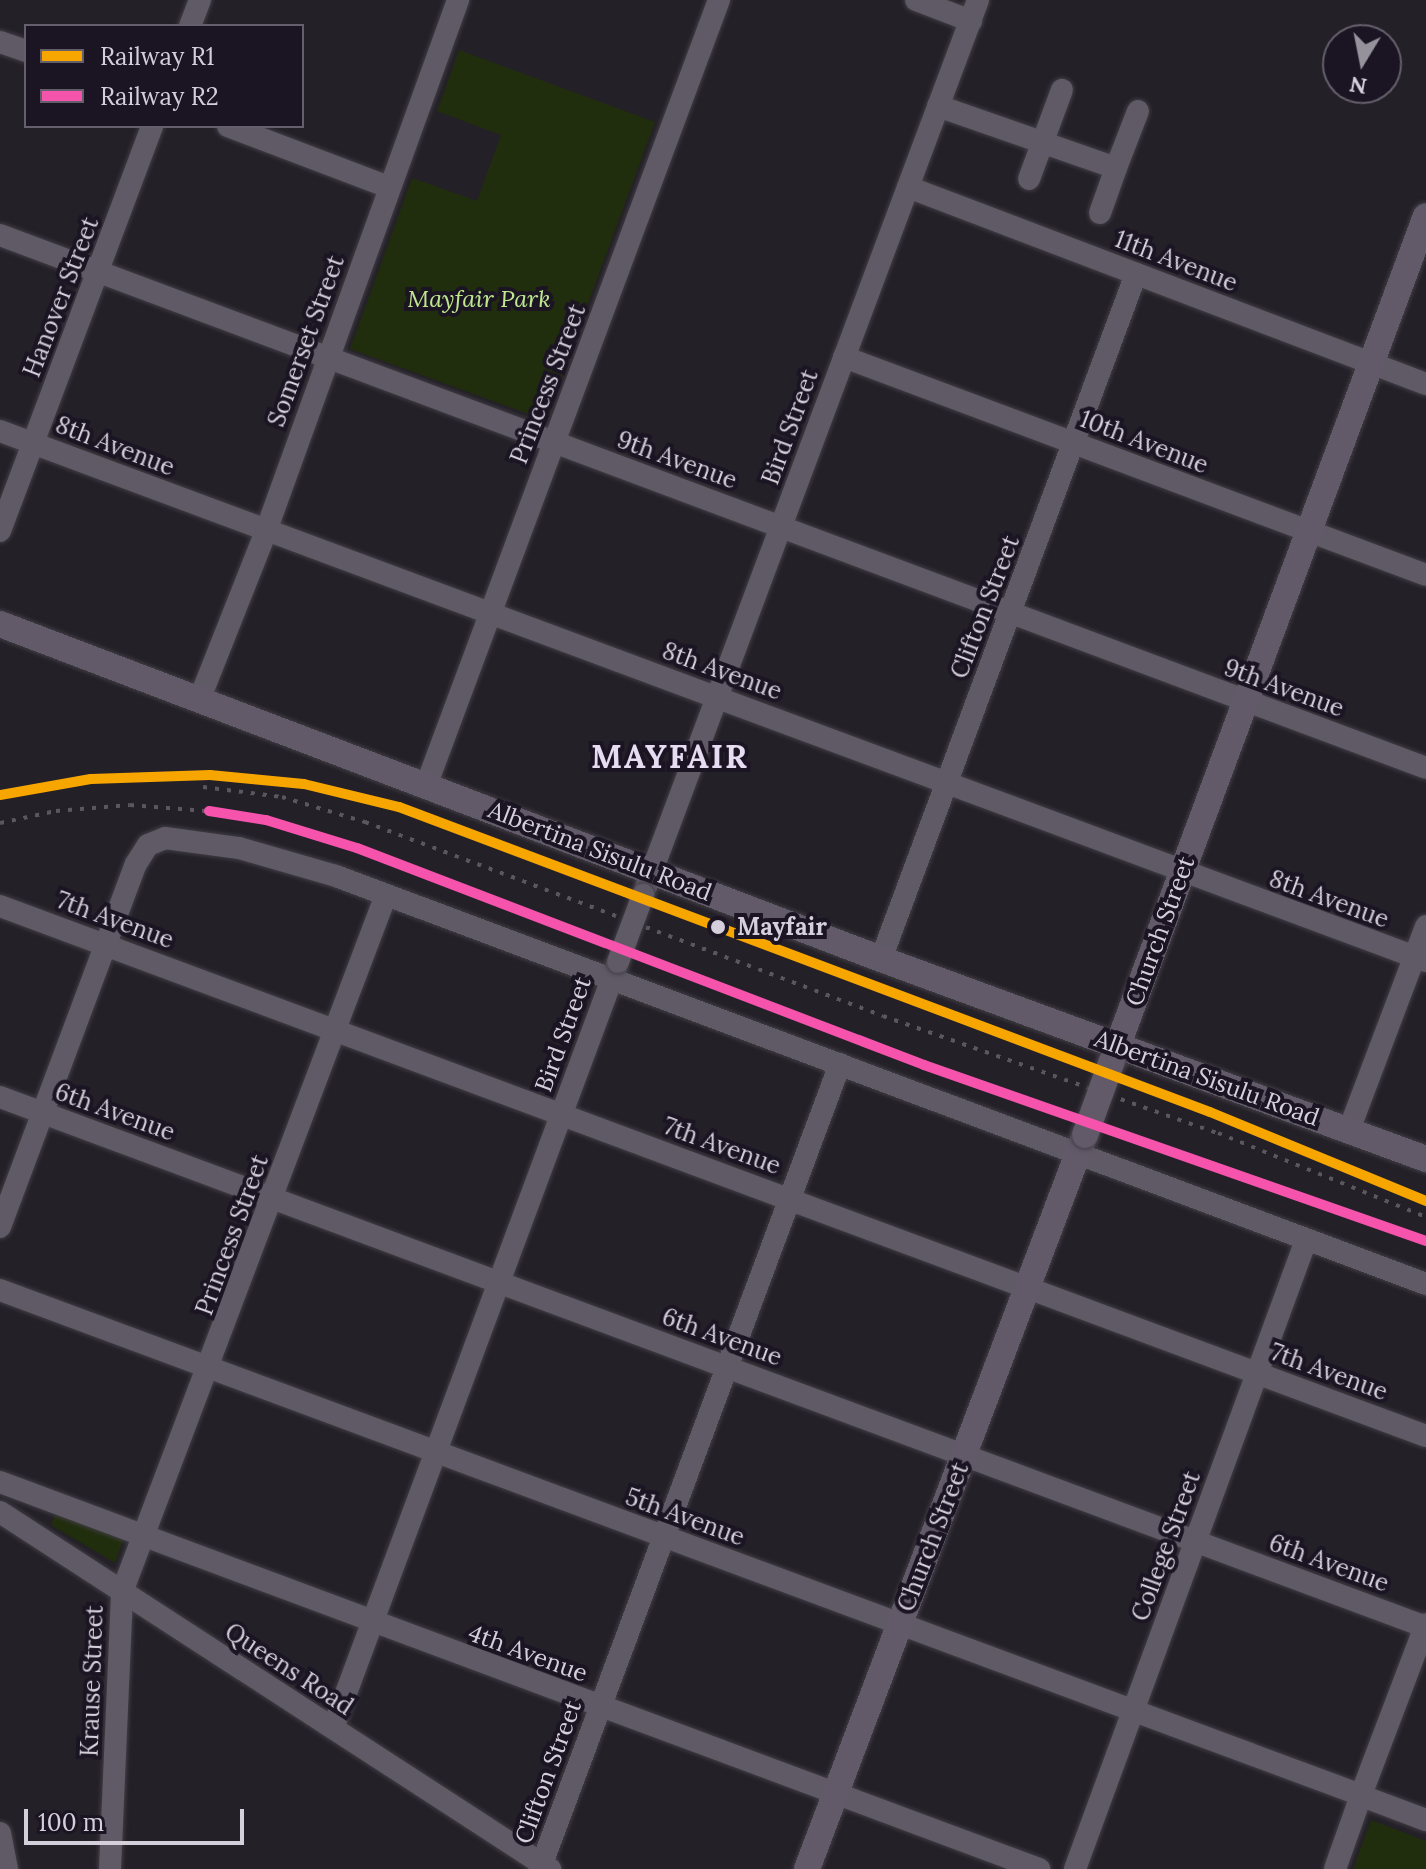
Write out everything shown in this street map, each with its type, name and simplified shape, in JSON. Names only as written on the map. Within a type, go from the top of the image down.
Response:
[{"type":"main road","name":"Church Street","points":[[807,1869],[1426,216]]},
{"type":"main road","name":"Albertina Sisulu Road","points":[[0,624],[426,786],[648,883],[881,959],[1115,1053],[1349,1130],[1426,1159]]},
{"type":"street","points":[[191,24],[200,0]]},
{"type":"street","name":"Somerset Street","points":[[200,698],[266,531],[458,0]]},
{"type":"street","name":"Princess Street","points":[[426,786],[719,0]]},
{"type":"street","points":[[916,0],[974,10]]},
{"type":"street","name":"Bird Street","points":[[333,1728],[974,10]]},
{"type":"street","points":[[0,42],[24,50]]},
{"type":"street","points":[[1029,179],[1062,90]]},
{"type":"street","points":[[938,106],[1116,168]]},
{"type":"street","points":[[1100,213],[1138,111]]},
{"type":"street","name":"Hanover Street","points":[[0,531],[151,128]]},
{"type":"street","points":[[233,128],[389,187]]},
{"type":"street","name":"11th Avenue","points":[[908,187],[1426,384]]},
{"type":"street","name":"9th Avenue","points":[[0,235],[1426,768]]},
{"type":"street","name":"Clifton Street","points":[[881,959],[1076,444],[1136,274]]},
{"type":"street","name":"10th Avenue","points":[[844,357],[1426,575]]},
{"type":"street","name":"8th Avenue","points":[[0,431],[717,697],[1181,874],[1420,959]]},
{"type":"street","points":[[0,1227],[40,1112],[148,845],[165,838],[239,848],[615,971],[840,1064],[1081,1144],[1306,1240],[1426,1284]]},
{"type":"street","name":"Princess Street","points":[[122,1592],[210,1368],[386,895]]},
{"type":"street","name":"7th Avenue","points":[[0,906],[1426,1436]]},
{"type":"street","points":[[1349,1130],[1420,959],[1426,926]]},
{"type":"street","name":"Clifton Street","points":[[544,1867],[600,1707],[840,1064]]},
{"type":"street","name":"6th Avenue","points":[[0,1097],[1426,1626]]},
{"type":"street","name":"College Street","points":[[1075,1869],[1306,1240]]},
{"type":"street","name":"5th Avenue","points":[[0,1290],[1426,1820]]},
{"type":"street","name":"4th Avenue","points":[[0,1482],[144,1534],[372,1624],[1039,1869]]},
{"type":"street","name":"Queens Road","points":[[0,1512],[544,1867]]},
{"type":"street","name":"Krause Street","points":[[110,1869],[122,1592]]},
{"type":"street","points":[[1335,1869],[1426,1626]]},
{"type":"street","points":[[0,1833],[7,1869]]},
{"type":"green space","name":"Mayfair Park","points":[[459,50],[655,122],[545,420],[350,349],[412,178],[477,201],[501,135],[437,111]]},
{"type":"green space","points":[[56,1511],[124,1538],[115,1563],[51,1525]]},
{"type":"green space","points":[[1371,1820],[1426,1841],[1426,1869],[1353,1869]]},
{"type":"railway","points":[[0,795],[91,779],[210,775],[304,784],[399,807],[1210,1112],[1426,1201]]},
{"type":"railway","points":[[203,787],[282,797],[365,822],[883,1016],[1218,1133],[1426,1217]]},
{"type":"railway","points":[[0,823],[56,811],[130,805],[218,812],[306,831],[924,1065],[1426,1241]]},
{"type":"rail line","name":"R1","points":[[0,795],[91,779],[210,775],[304,784],[399,807],[1210,1112],[1426,1201]]},
{"type":"rail line","name":"R2","points":[[209,811],[266,820],[357,848],[924,1065],[1426,1241]]},
{"type":"place","name":"Mayfair","points":[[718,927]]},
{"type":"district","name":"MAYFAIR","points":[[670,757]]}]
